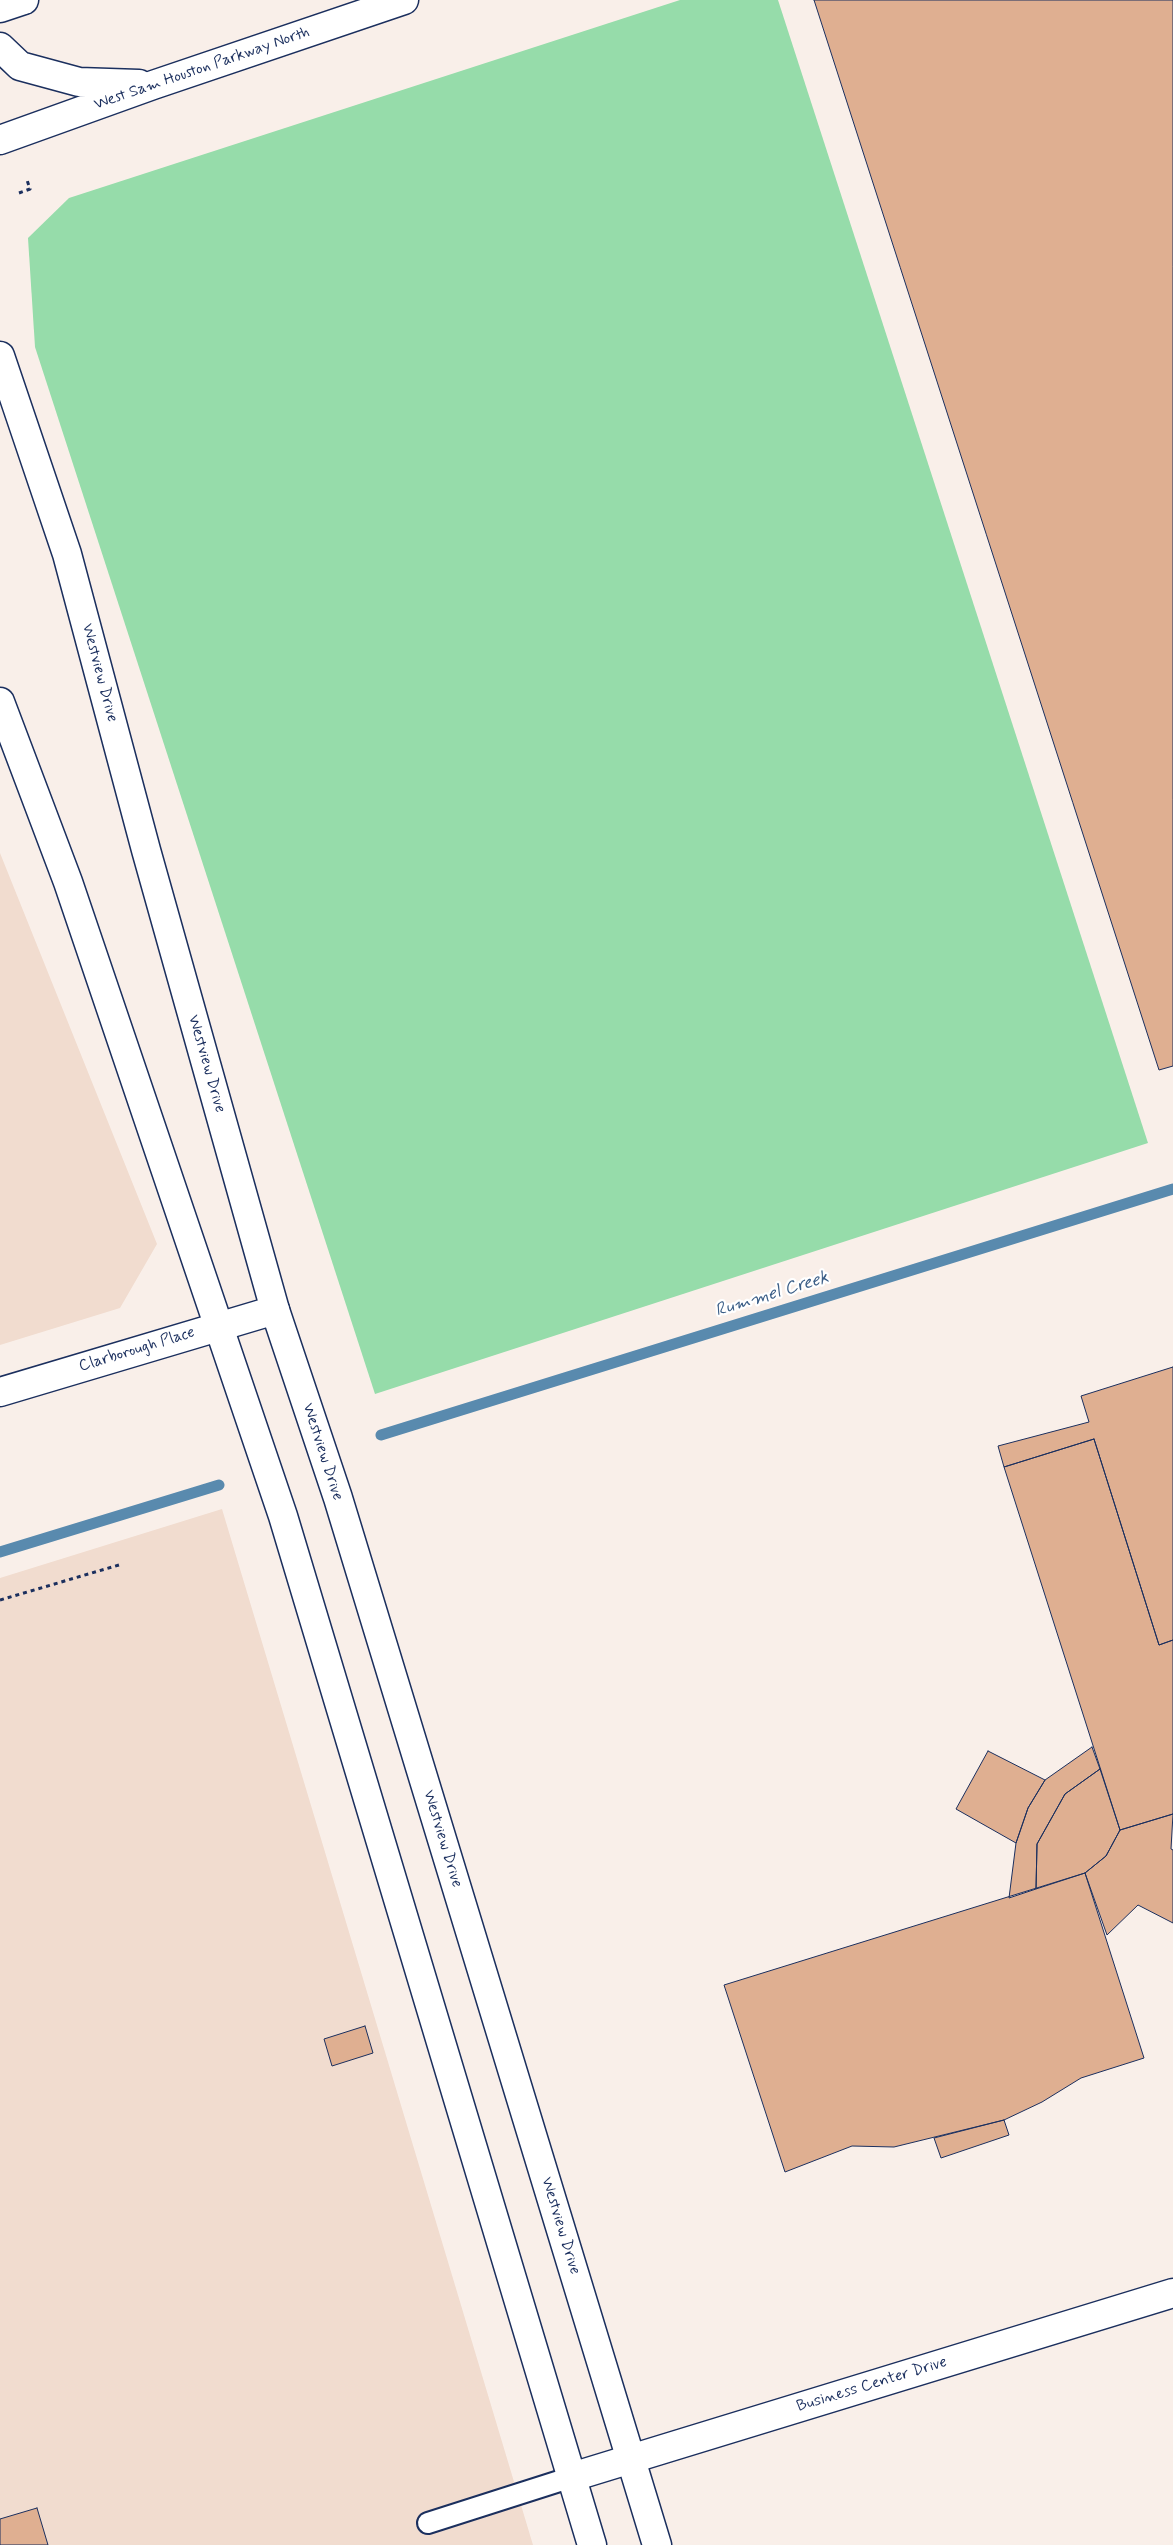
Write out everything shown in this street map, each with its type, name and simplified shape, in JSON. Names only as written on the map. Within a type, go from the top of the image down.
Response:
[{"type":"main road","points":[[0,8],[24,0]]},
{"type":"main road","name":"West Sam Houston Parkway North","points":[[0,140],[153,85],[404,0]]},
{"type":"main road","points":[[0,47],[20,66],[79,82],[153,85]]},
{"type":"main road","name":"Westview Drive","points":[[0,356],[67,554],[146,850],[275,1310],[338,1498],[657,2545]]},
{"type":"main road","points":[[0,702],[68,882],[220,1325],[283,1516],[592,2545]]},
{"type":"main road","name":"Clarborough Place","points":[[0,1392],[275,1310]]},
{"type":"main road","name":"Business Center Drive","points":[[572,2477],[1173,2293]]},
{"type":"lane","points":[[428,2522],[572,2477]]},
{"type":"path","points":[[19,193],[30,189],[26,180]]},
{"type":"path","points":[[0,1600],[118,1565]]},
{"type":"shaded area","points":[[0,853],[157,1244],[120,1308],[0,1345]]},
{"type":"shaded area","points":[[222,1509],[533,2545],[0,2545],[0,1578]]},
{"type":"green space","points":[[680,0],[778,0],[1148,1143],[375,1394],[35,347],[28,238],[69,198]]},
{"type":"building","points":[[814,0],[1173,0],[1173,1066],[1159,1070]]},
{"type":"building","points":[[1173,1367],[1173,1640],[1159,1645],[1094,1439],[1004,1467],[998,1446],[1089,1422],[1081,1396]]},
{"type":"building","points":[[1094,1439],[1159,1645],[1173,1640],[1173,1814],[1120,1830],[1004,1467]]},
{"type":"building","points":[[1092,1747],[1100,1769],[1065,1794],[1037,1844],[1036,1889],[1009,1898],[1016,1843],[1028,1808],[1045,1780]]},
{"type":"building","points":[[988,1751],[1045,1780],[1028,1808],[1016,1843],[956,1809]]},
{"type":"building","points":[[1100,1769],[1120,1830],[1106,1856],[1085,1873],[1036,1889],[1037,1844],[1065,1794]]},
{"type":"building","points":[[1173,1814],[1171,1849],[1173,1850],[1173,1923],[1138,1905],[1107,1935],[1085,1873],[1106,1856],[1120,1830]]},
{"type":"building","points":[[1085,1873],[1144,2058],[1081,2078],[1042,2102],[1004,2120],[894,2147],[852,2146],[785,2172],[724,1985]]},
{"type":"building","points":[[365,2026],[373,2053],[332,2066],[324,2039]]},
{"type":"building","points":[[1004,2120],[1009,2135],[941,2158],[934,2138]]},
{"type":"building","points":[[37,2508],[48,2545],[0,2545],[0,2519]]},
{"type":"waterway","name":"Rummel Creek","points":[[381,1435],[1173,1189]]},
{"type":"waterway","points":[[0,1552],[219,1485]]}]
